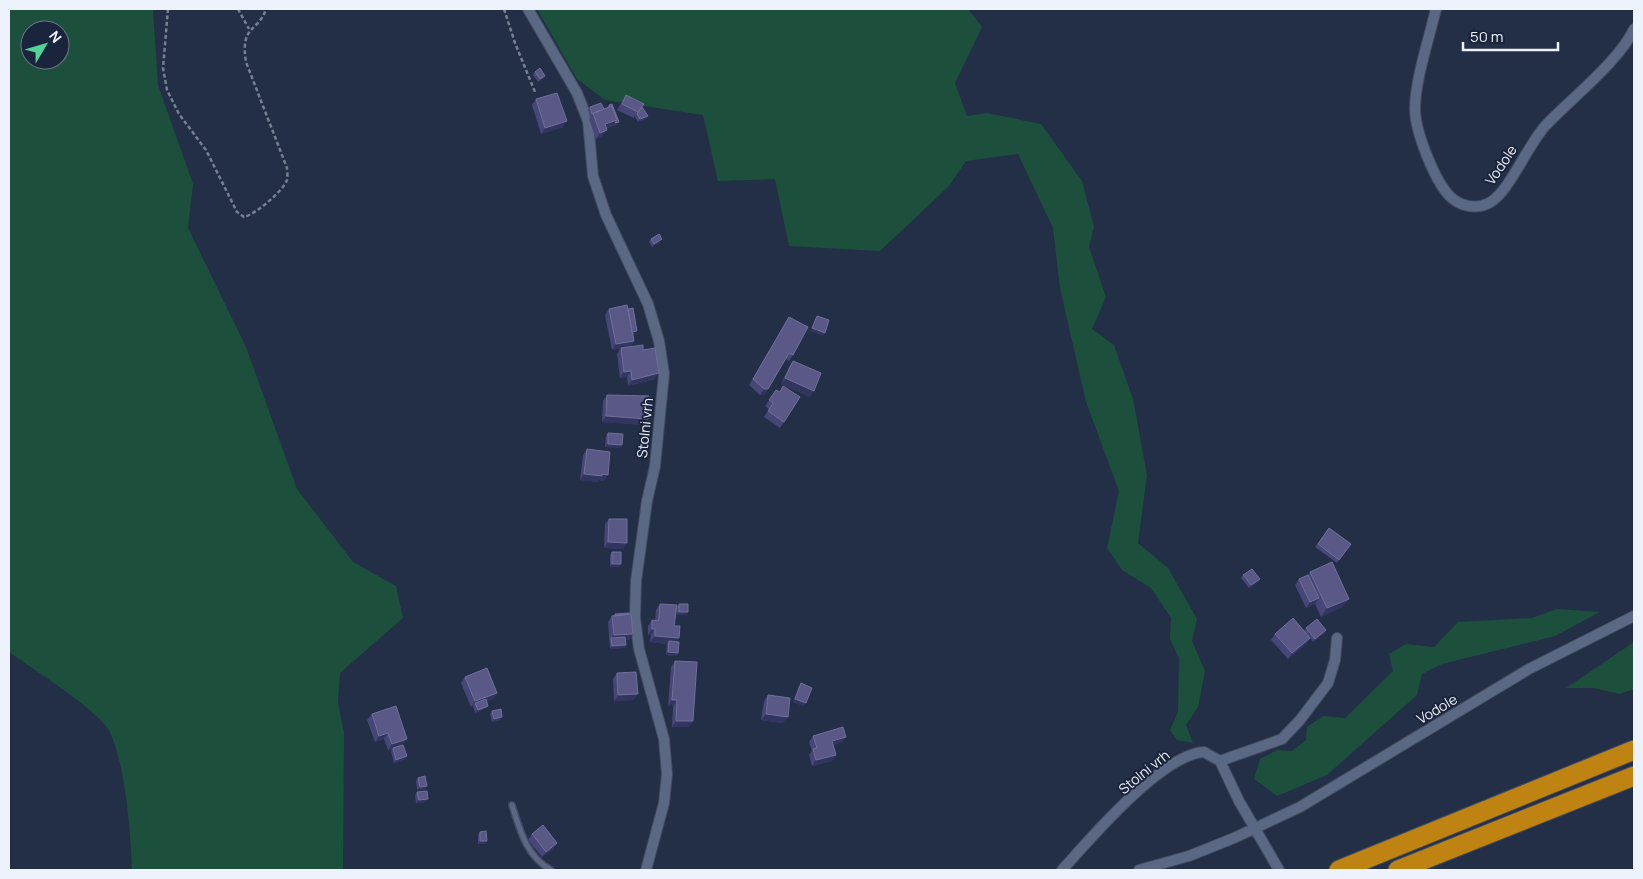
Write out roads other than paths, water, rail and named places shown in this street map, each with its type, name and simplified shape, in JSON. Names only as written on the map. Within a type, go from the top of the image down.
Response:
[{"type":"highway","points":[[1339,870],[1634,750]]},
{"type":"highway","points":[[1398,870],[1634,776]]},
{"type":"street","name":"Stolni vrh","points":[[528,9],[577,92],[588,121],[593,176],[606,215],[648,304],[659,341],[664,374],[655,466],[647,501],[636,581],[635,618],[639,649],[664,739],[667,774],[664,803],[646,870]]},
{"type":"street","name":"Vodole","points":[[1436,9],[1418,86],[1415,109],[1416,127],[1443,186],[1452,199],[1466,206],[1488,203],[1501,192],[1544,128],[1630,39],[1634,29]]},
{"type":"street","name":"Vodole","points":[[1140,870],[1189,856],[1255,829],[1338,786],[1529,669],[1634,616]]},
{"type":"street","points":[[1279,870],[1255,829],[1220,761],[1282,739],[1300,720],[1328,682],[1336,660],[1337,638]]},
{"type":"street","name":"Stolni vrh","points":[[1062,870],[1109,819],[1172,765],[1196,753],[1204,752],[1220,761]]},
{"type":"lane","points":[[512,805],[529,852],[542,865],[551,870]]}]
